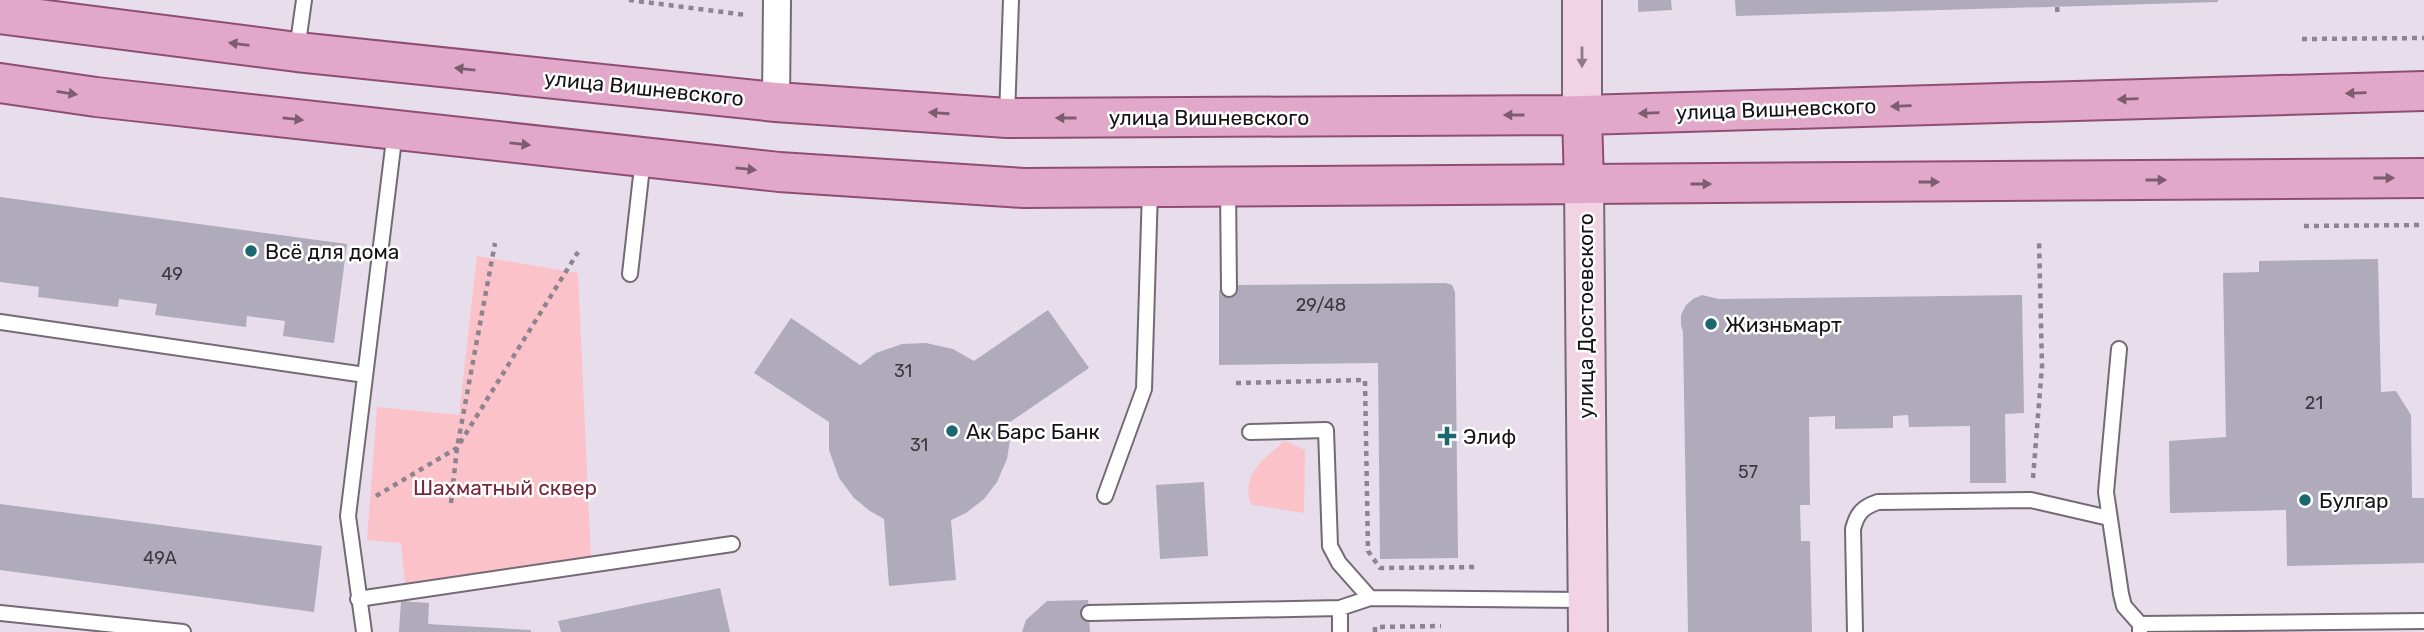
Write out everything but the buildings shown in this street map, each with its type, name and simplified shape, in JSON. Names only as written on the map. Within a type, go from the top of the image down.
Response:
[{"type":"main road","name":"улица Достоевского","points":[[1582,0],[1587,616]]},
{"type":"main road","name":"улица Вишневского","points":[[0,14],[297,52],[776,102],[1007,118],[1582,115],[2424,91]]},
{"type":"main road","points":[[0,82],[96,97],[643,158],[779,172],[1024,188],[2424,178]]},
{"type":"street","points":[[776,102],[777,0]]},
{"type":"lane","points":[[297,52],[304,0]]},
{"type":"lane","points":[[1007,118],[1011,0]]},
{"type":"lane","points":[[364,632],[348,516],[395,131]]},
{"type":"lane","points":[[630,274],[643,158]]},
{"type":"lane","points":[[1105,496],[1144,390],[1150,187]]},
{"type":"lane","points":[[1228,187],[1229,289]]},
{"type":"lane","points":[[0,321],[365,376]]},
{"type":"lane","points":[[2119,349],[2107,481],[2109,517],[2124,606],[2140,628],[2424,621]]},
{"type":"lane","points":[[1250,432],[1326,430],[1330,546],[1339,563],[1370,598]]},
{"type":"lane","points":[[1855,632],[1853,529],[1856,519],[1867,506],[1878,502],[2031,500],[2109,517]]},
{"type":"lane","points":[[358,599],[732,544]]},
{"type":"lane","points":[[1089,613],[1340,608],[1370,598],[1587,616]]},
{"type":"lane","points":[[1340,608],[1340,632]]},
{"type":"lane","points":[[0,613],[183,632]]},
{"type":"path","points":[[629,0],[747,16]]},
{"type":"path","points":[[2057,7],[2058,17]]},
{"type":"path","points":[[2302,39],[2424,38]]},
{"type":"path","points":[[2304,226],[2424,225]]},
{"type":"path","points":[[2031,500],[2042,366],[2039,242]]},
{"type":"path","points":[[450,503],[457,448],[495,243]]},
{"type":"path","points":[[348,516],[387,488],[457,448],[578,252]]},
{"type":"path","points":[[1236,383],[1365,380],[1368,551],[1380,568],[1479,567]]},
{"type":"path","points":[[1375,632],[1375,627],[1454,626]]},
{"type":"green space","name":"Шахматный сквер","points":[[477,256],[578,273],[591,559],[405,584],[401,543],[367,540],[377,407],[459,415]]},
{"type":"green space","points":[[1285,441],[1305,450],[1304,513],[1252,505],[1249,495],[1251,476],[1256,468]]},
{"type":"place","name":"Всё для дома","points":[[251,251]]},
{"type":"place","name":"Жизньмарт","points":[[1711,324]]},
{"type":"place","name":"Ак Барс Банк","points":[[952,431]]},
{"type":"place","name":"Элиф","points":[[1447,436]]},
{"type":"place","name":"Булгар","points":[[2305,500]]}]
